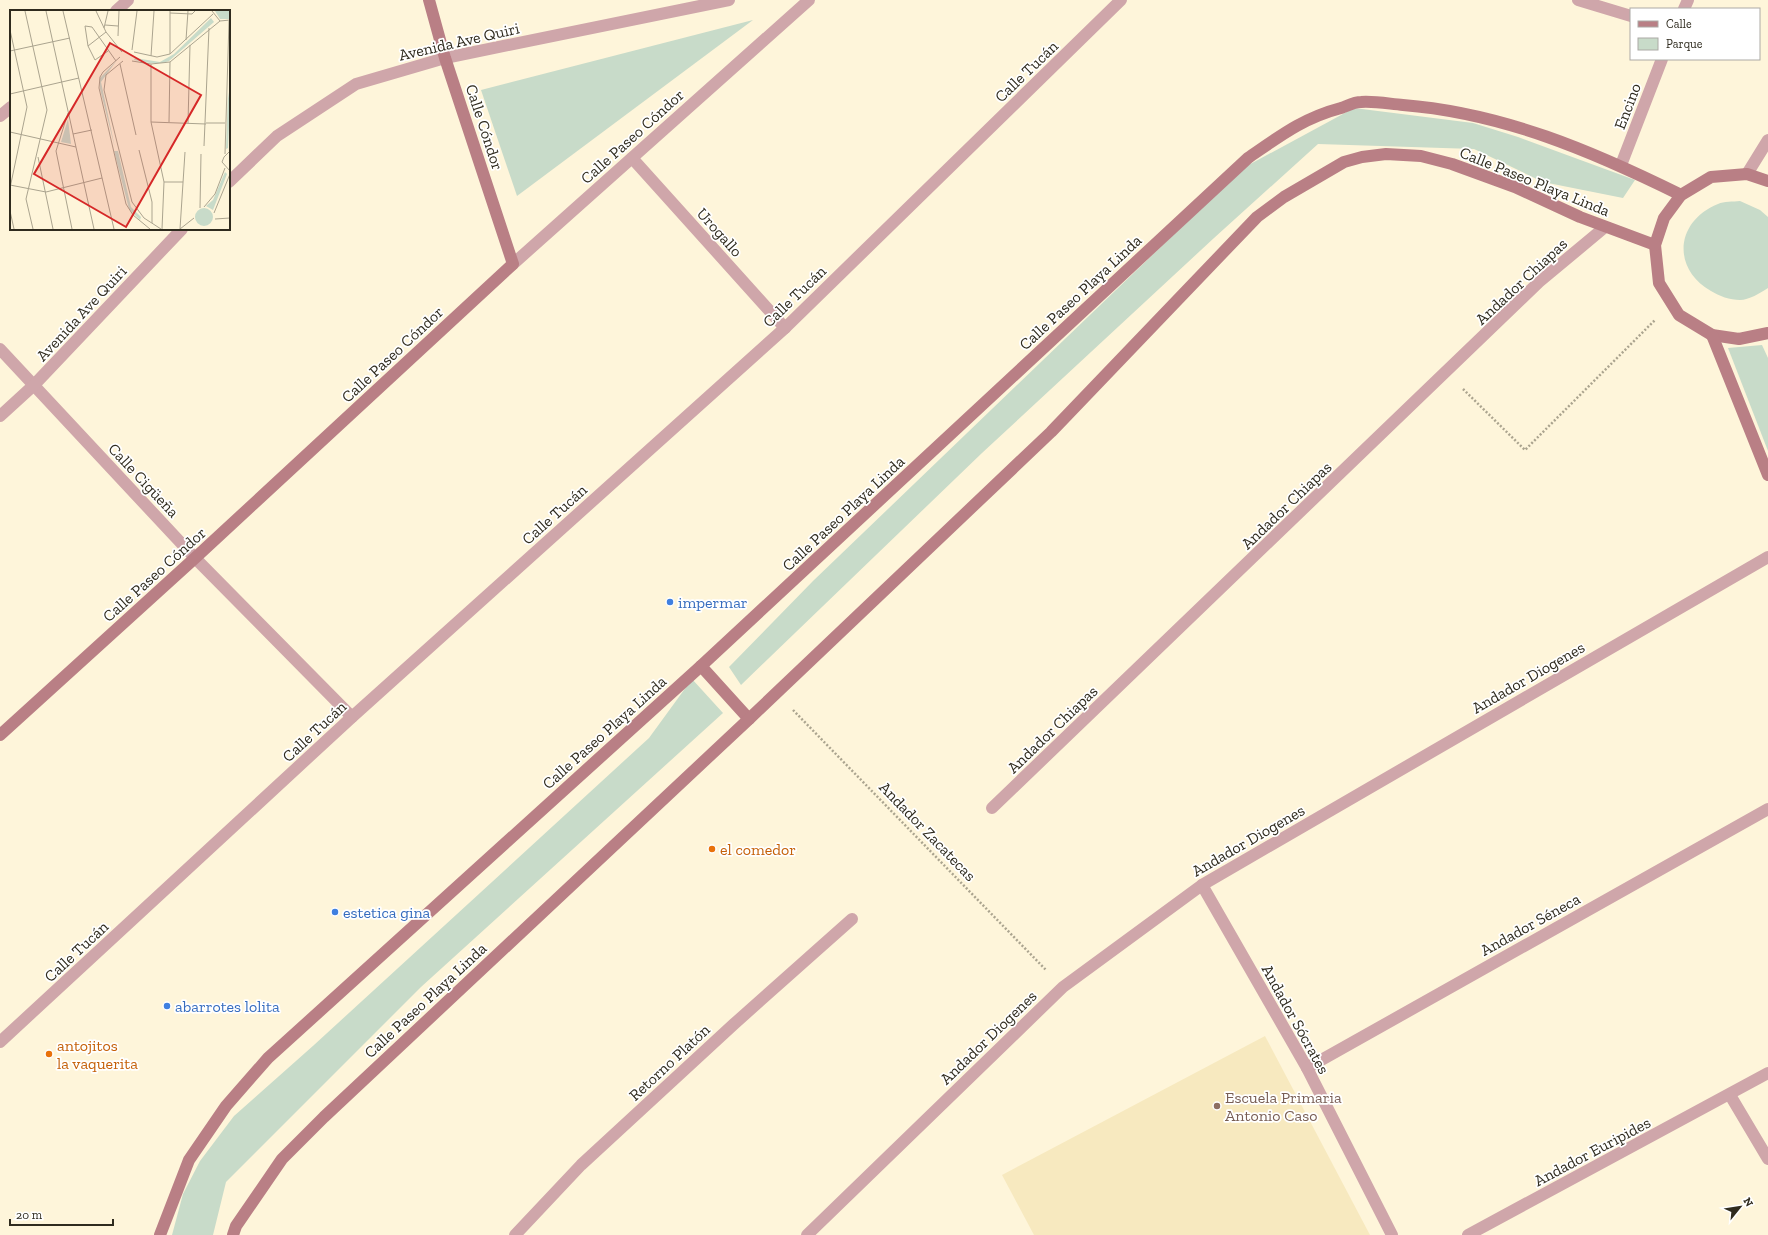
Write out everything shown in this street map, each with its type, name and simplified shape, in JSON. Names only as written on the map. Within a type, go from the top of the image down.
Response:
[{"type":"street","points":[[117,10],[128,0]]},
{"type":"street","name":"Calle Cóndor","points":[[429,0],[445,58],[513,264]]},
{"type":"street","name":"Avenida Ave Quiri","points":[[230,181],[278,136],[356,84],[445,58],[729,0]]},
{"type":"street","name":"Calle Paseo Cóndor","points":[[0,735],[195,558],[513,264],[809,0]]},
{"type":"street","name":"Calle Tucán","points":[[0,1042],[352,717],[785,328],[1122,0]]},
{"type":"street","points":[[1578,0],[1630,16]]},
{"type":"street","name":"Encino","points":[[1621,165],[1662,60]]},
{"type":"street","name":"Calle Paseo Playa Linda","points":[[160,1235],[189,1160],[226,1106],[268,1058],[701,666],[1248,158],[1296,125],[1320,114],[1360,102],[1430,107],[1499,121],[1567,143],[1621,165],[1681,195]]},
{"type":"street","points":[[0,116],[10,107]]},
{"type":"street","points":[[1747,174],[1768,140]]},
{"type":"street","name":"Calle Paseo Playa Linda","points":[[233,1235],[236,1226],[282,1159],[324,1117],[749,719],[1051,432],[1257,216],[1284,197],[1344,162],[1362,157],[1386,154],[1421,156],[1452,164],[1515,187],[1605,227],[1655,245]]},
{"type":"street","name":"Urogallo","points":[[632,158],[785,328]]},
{"type":"street","points":[[1768,181],[1747,174],[1711,177],[1681,195],[1664,218],[1655,245],[1659,283],[1679,315],[1712,335],[1739,339],[1768,333]]},
{"type":"street","name":"Andador Chiapas","points":[[992,808],[1539,282],[1605,227]]},
{"type":"street","name":"Avenida Ave Quiri","points":[[0,416],[34,386],[181,230]]},
{"type":"street","points":[[1712,335],[1768,475]]},
{"type":"street","name":"Calle Cigüeña","points":[[0,349],[195,558],[352,717]]},
{"type":"street","name":"Andador Diogenes","points":[[807,1235],[1063,987],[1202,885],[1768,557]]},
{"type":"street","points":[[701,666],[749,719]]},
{"type":"street","name":"Andador Séneca","points":[[1307,1068],[1768,809]]},
{"type":"street","name":"Andador Sócrates","points":[[1202,885],[1307,1068],[1392,1235]]},
{"type":"street","name":"Retorno Platón","points":[[515,1235],[581,1164],[734,1024],[852,919]]},
{"type":"street","name":"Andador Euripides","points":[[1468,1235],[1768,1074]]},
{"type":"street","points":[[1730,1095],[1768,1159]]},
{"type":"path","points":[[1446,373],[1526,450],[1672,303]]},
{"type":"path","name":"Andador Zacatecas","points":[[776,692],[1063,987]]},
{"type":"shaded area","name":"Escuela Primaria Antonio Caso","points":[[1265,1036],[1370,1235],[1034,1235],[1002,1175]]},
{"type":"green space","points":[[753,20],[517,196],[481,90]]},
{"type":"green space","points":[[1354,108],[1473,123],[1518,137],[1635,180],[1623,198],[1543,182],[1474,149],[1318,144],[1214,238],[982,453],[741,685],[729,667],[813,581],[1243,168]]},
{"type":"green space","points":[[1740,201],[1760,210],[1768,217],[1768,288],[1751,298],[1736,300],[1718,295],[1698,281],[1689,270],[1685,258],[1684,245],[1687,233],[1694,222],[1704,212],[1720,203]]},
{"type":"green space","points":[[1762,345],[1768,358],[1768,451],[1728,348]]},
{"type":"green space","points":[[692,679],[723,713],[421,987],[226,1182],[213,1235],[172,1235],[183,1194],[200,1161],[234,1116],[314,1045],[649,738]]},
{"type":"place","name":"impermar","points":[[670,602]]},
{"type":"place","name":"el comedor","points":[[712,849]]},
{"type":"place","name":"estetica gina","points":[[335,912]]},
{"type":"place","name":"abarrotes lolita","points":[[167,1006]]},
{"type":"place","name":"antojitos la vaquerita","points":[[49,1054]]},
{"type":"place","name":"Escuela Primaria Antonio Caso","points":[[1217,1106]]}]
